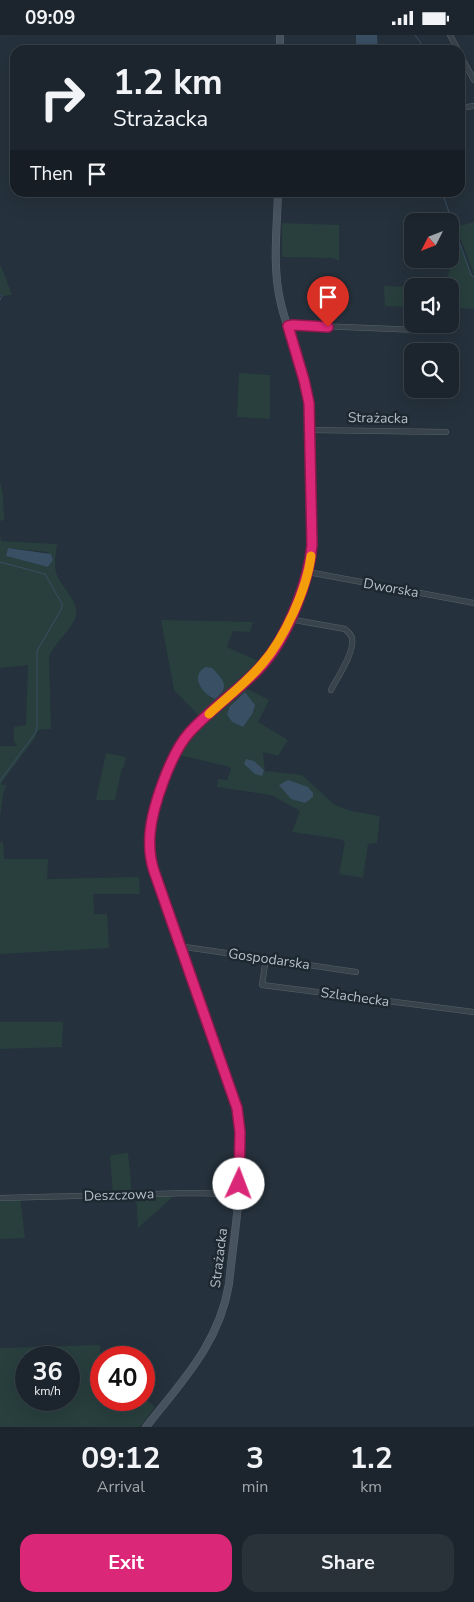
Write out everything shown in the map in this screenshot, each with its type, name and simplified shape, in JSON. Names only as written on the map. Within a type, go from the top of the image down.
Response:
[{"type":"street","points":[[465,64],[474,80]]},
{"type":"street","name":"Strażacka","points":[[146,1427],[198,1361],[220,1319],[229,1284],[238,1194],[240,1132],[237,1108],[151,860],[150,835],[155,808],[172,760],[183,741],[195,727],[264,663],[276,645],[300,596],[308,572],[312,539],[309,403],[306,387],[281,305],[278,285],[278,197]]},
{"type":"street","points":[[288,326],[404,329]]},
{"type":"street","name":"Strażacka","points":[[310,430],[446,432]]},
{"type":"street","name":"Dworska","points":[[308,572],[474,603]]},
{"type":"street","points":[[289,619],[339,628],[351,635],[350,652],[331,690]]},
{"type":"street","name":"Gospodarska","points":[[181,949],[185,947],[356,971]]},
{"type":"street","name":"Szlachecka","points":[[266,958],[262,985],[474,1012]]},
{"type":"street","name":"Deszczowa","points":[[0,1198],[180,1193],[238,1194]]},
{"type":"green space","points":[[474,222],[474,274],[459,235],[459,226]]},
{"type":"green space","points":[[282,223],[339,225],[339,261],[333,258],[282,257]]},
{"type":"green space","points":[[459,240],[474,279],[474,309],[459,308],[459,278],[448,278],[450,268],[459,268]]},
{"type":"green space","points":[[0,266],[12,295],[3,296],[0,293]]},
{"type":"green space","points":[[384,286],[404,287],[404,307],[385,306]]},
{"type":"green space","points":[[239,373],[270,375],[270,419],[237,417]]},
{"type":"green space","points":[[0,481],[3,495],[4,520],[0,521]]},
{"type":"green space","points":[[0,532],[1,541],[57,544],[56,572],[74,602],[76,614],[71,626],[49,656],[51,729],[38,730],[35,738],[1,783],[2,785],[7,785],[3,794],[0,818],[0,746],[17,746],[14,741],[14,727],[26,725],[28,665],[0,668]],"holes":[[[9,548],[47,552],[53,557],[49,567],[6,556]]]},
{"type":"green space","points":[[161,620],[253,622],[250,632],[233,631],[227,647],[258,661],[258,663],[200,717],[174,690]],"holes":[[[198,684],[222,694],[215,699],[212,698]]]},
{"type":"green space","points":[[244,687],[269,700],[258,722],[288,740],[278,756],[263,752],[265,771],[302,775],[335,805],[351,811],[380,816],[377,843],[368,844],[363,878],[339,874],[345,842],[340,839],[292,832],[300,811],[271,795],[217,787],[218,779],[227,780],[230,767],[179,755],[189,740]],"holes":[[[240,696],[255,710],[243,727],[232,722],[227,715],[229,707]]]},
{"type":"green space","points":[[106,753],[126,757],[124,767],[122,768],[115,800],[96,800]]},
{"type":"green space","points":[[0,842],[3,842],[4,859],[48,859],[47,879],[139,877],[140,894],[93,894],[94,914],[107,914],[109,948],[0,954]]},
{"type":"green space","points":[[0,1022],[63,1022],[62,1047],[0,1049]]},
{"type":"green space","points":[[128,1153],[132,1194],[113,1194],[110,1156]]},
{"type":"green space","points":[[177,1193],[138,1228],[136,1194]]},
{"type":"green space","points":[[20,1197],[25,1238],[0,1239],[0,1198]]},
{"type":"green space","points":[[100,1345],[90,1346],[90,1411],[152,1411],[140,1427],[0,1427],[0,1348],[15,1348],[15,1411],[80,1411],[80,1346],[67,1346]]},
{"type":"water","points":[[356,35],[377,35],[378,45],[356,45]]},
{"type":"water","points":[[8,548],[51,554],[53,560],[48,567],[6,556]]},
{"type":"water","points":[[206,667],[212,668],[224,683],[223,691],[215,699],[210,697],[199,684],[198,675]]},
{"type":"water","points":[[245,692],[255,705],[253,713],[243,727],[232,722],[227,715],[229,707]]},
{"type":"water","points":[[246,759],[254,761],[264,770],[262,776],[255,774],[244,764]]},
{"type":"water","points":[[288,780],[308,787],[313,793],[313,797],[305,803],[291,799],[279,785]]},
{"type":"waterway","points":[[415,35],[422,45]]},
{"type":"waterway","points":[[444,197],[471,275],[474,277]]},
{"type":"waterway","points":[[0,294],[2,296],[0,300]]},
{"type":"waterway","points":[[0,562],[45,574],[62,604],[62,608],[37,651],[36,732],[0,781]]},
{"type":"slow traffic","points":[[209,714],[256,671],[273,651],[300,596],[311,556]]},
{"type":"route","points":[[239,1184],[240,1132],[237,1108],[152,866],[150,830],[165,779],[180,745],[191,731],[264,663],[282,635],[305,582],[312,545],[308,395],[288,326],[328,327]]}]
